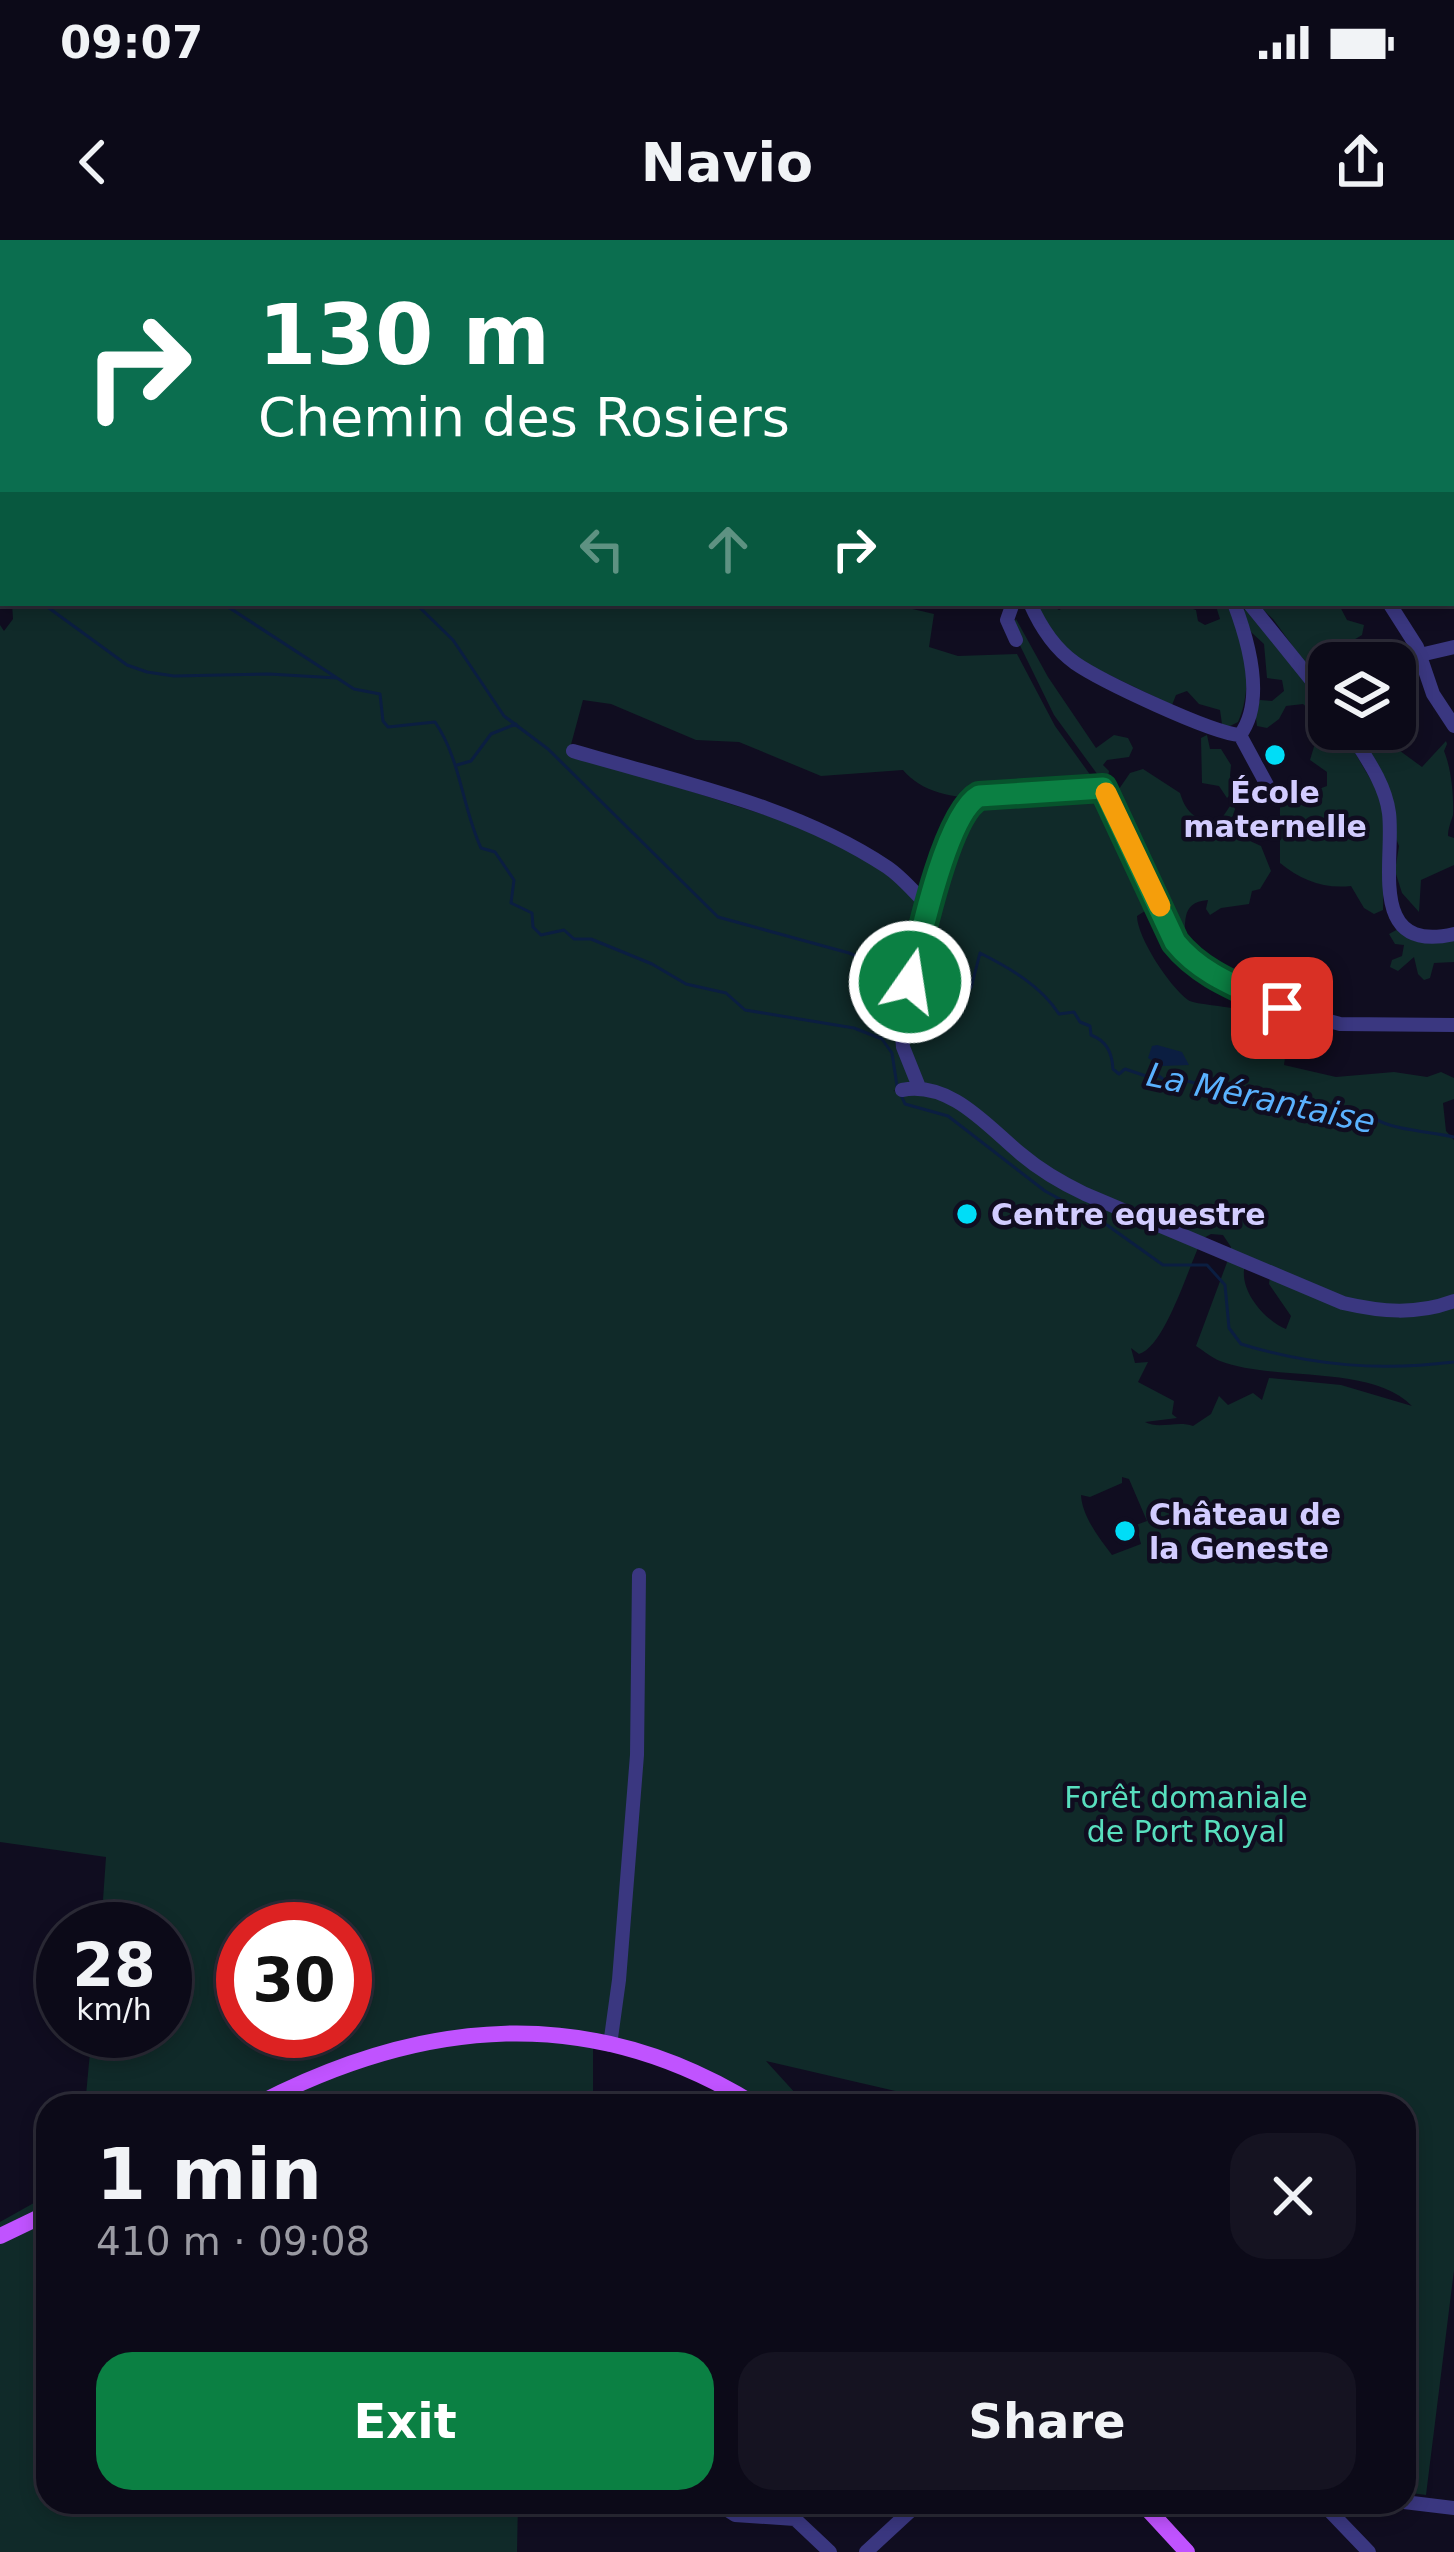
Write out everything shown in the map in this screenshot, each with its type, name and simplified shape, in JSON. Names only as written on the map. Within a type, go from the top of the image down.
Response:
[{"type":"main road","points":[[279,2094],[345,2063],[442,2038],[525,2033],[610,2044],[671,2063],[733,2094]]},
{"type":"main road","points":[[0,2236],[36,2219]]},
{"type":"main road","points":[[1152,2514],[1186,2552]]},
{"type":"street","points":[[1012,606],[1007,620],[1016,640]]},
{"type":"street","points":[[1031,606],[1042,628],[1074,662],[1206,726],[1240,735],[1274,798]]},
{"type":"street","points":[[1235,606],[1250,644],[1253,674],[1248,717],[1240,735]]},
{"type":"street","points":[[1251,606],[1308,676]]},
{"type":"street","points":[[1391,606],[1420,655],[1433,694],[1454,726]]},
{"type":"street","points":[[1420,655],[1454,647]]},
{"type":"street","points":[[1361,750],[1385,798],[1387,890],[1392,910],[1414,931],[1435,937],[1454,934]]},
{"type":"street","points":[[573,751],[830,833],[891,870],[927,905]]},
{"type":"street","points":[[919,1087],[903,1047],[900,1012],[927,905],[959,815],[979,796],[1103,788],[1175,942],[1217,979],[1282,1008],[1340,1024],[1454,1025]]},
{"type":"street","points":[[902,1090],[919,1087],[964,1105],[1054,1178],[1343,1303],[1414,1311],[1454,1300]]},
{"type":"street","points":[[610,2044],[637,1755],[639,1575]]},
{"type":"street","points":[[1416,2503],[1454,2508]]},
{"type":"street","points":[[733,2514],[795,2519],[830,2552]]},
{"type":"street","points":[[866,2552],[907,2514]]},
{"type":"street","points":[[1333,2514],[1369,2552]]},
{"type":"green space","name":"Forêt domaniale de Port Royal","points":[[12,606],[900,606],[934,614],[929,647],[958,656],[1017,654],[1055,726],[1099,787],[968,798],[921,785],[903,770],[821,776],[739,742],[696,740],[611,704],[583,700],[569,752],[827,835],[924,902],[898,1010],[915,1084],[893,1091],[935,1095],[970,1113],[1008,1147],[1199,1246],[1157,1338],[1139,1354],[1131,1348],[1135,1363],[1148,1362],[1138,1382],[1174,1401],[1172,1414],[1177,1418],[1145,1422],[1193,1426],[1211,1414],[1219,1396],[1228,1405],[1253,1393],[1262,1400],[1269,1378],[1341,1385],[1412,1406],[1372,1384],[1242,1367],[1217,1360],[1196,1346],[1229,1257],[1245,1265],[1245,1284],[1255,1303],[1286,1329],[1291,1316],[1269,1284],[1270,1276],[1337,1306],[1454,1303],[1454,2270],[1426,2495],[1416,2494],[1416,2094],[908,2094],[766,2061],[796,2094],[736,2094],[593,2035],[593,2094],[86,2094],[89,2058],[192,2058],[192,1902],[103,1902],[106,1857],[0,1842],[0,625],[4,631],[13,619]],"holes":[[[1122,1477],[1129,1479],[1147,1521],[1136,1525],[1141,1544],[1112,1555],[1088,1519],[1081,1495],[1090,1497],[1122,1483]]]},
{"type":"green space","points":[[1036,606],[1059,610],[1067,606],[1185,606],[1196,610],[1198,621],[1205,625],[1220,619],[1216,606],[1229,606],[1246,662],[1246,693],[1238,722],[1228,727],[1222,724],[1220,710],[1199,704],[1187,691],[1176,695],[1172,705],[1078,660]]},
{"type":"green space","points":[[1259,606],[1340,606],[1347,620],[1364,625],[1362,635],[1350,642],[1308,642],[1308,667]]},
{"type":"green space","points":[[1246,607],[1308,685],[1308,708],[1303,704],[1286,706],[1267,728],[1257,726],[1255,711],[1260,700],[1272,701],[1284,691],[1282,680],[1267,678],[1264,644],[1251,632],[1243,612]]},
{"type":"green space","points":[[1016,619],[1096,748],[1114,735],[1128,738],[1133,748],[1129,757],[1107,760],[1103,765],[1108,778],[1103,782],[1054,715],[1011,627]]},
{"type":"green space","points":[[1207,735],[1210,749],[1221,749],[1231,765],[1236,789],[1227,798],[1219,786],[1202,783],[1201,738]]},
{"type":"green space","points":[[1446,741],[1453,807],[1448,836],[1454,838],[1454,865],[1421,880],[1419,912],[1402,893],[1395,871],[1399,846],[1362,750],[1399,750],[1422,767]]},
{"type":"green space","points":[[1313,750],[1353,750],[1378,792],[1385,815],[1383,910],[1374,914],[1364,908],[1351,886],[1313,882],[1280,863],[1280,803],[1327,786],[1327,772],[1310,760]]},
{"type":"green space","points":[[1143,769],[1180,793],[1190,812],[1204,820],[1218,824],[1232,803],[1235,809],[1228,831],[1261,846],[1271,871],[1260,889],[1252,891],[1249,904],[1221,908],[1210,915],[1208,900],[1192,905],[1183,942],[1177,941],[1110,787],[1119,789],[1130,773]]},
{"type":"green space","points":[[1100,790],[1156,904],[1137,916],[1142,936],[1164,973],[1188,1000],[1246,1011],[1249,1019],[1262,1023],[1272,1014],[1290,1019],[1284,1065],[1336,1077],[1394,1072],[1427,1077],[1441,1072],[1454,1078],[1454,1099],[1443,1103],[1446,1131],[1454,1140],[1454,1298],[1425,1305],[1367,1303],[1283,1276],[1229,1253],[1231,1247],[1223,1235],[1200,1240],[1084,1191],[920,1084],[905,1045],[904,1012],[926,923],[972,803]]},
{"type":"green space","points":[[1400,928],[1454,937],[1454,962],[1434,963],[1430,978],[1424,980],[1414,957],[1398,971],[1390,967],[1392,960],[1402,956],[1404,945],[1395,944],[1389,934]]},
{"type":"green space","points":[[36,2202],[36,2514],[518,2514],[517,2552],[0,2552],[0,2222]]},
{"type":"water","points":[[1157,1045],[1182,1052],[1189,1065],[1162,1066],[1148,1058]]},
{"type":"waterway","name":"La Mérantaise","points":[[46,606],[127,665],[147,672],[337,678]]},
{"type":"waterway","name":"La Mérantaise","points":[[227,606],[354,689],[380,694],[388,727],[435,722],[450,752],[481,848],[495,852],[514,880],[511,903],[532,913],[533,927],[541,935],[564,930],[574,939],[591,939],[686,984],[726,993],[745,1010],[854,1028],[882,1039],[892,1053],[897,1086]]},
{"type":"waterway","name":"La Mérantaise","points":[[418,606],[453,640],[504,716],[548,749],[718,917],[849,953],[903,975]]},
{"type":"waterway","name":"La Mérantaise","points":[[457,765],[471,761],[491,734],[516,724]]},
{"type":"waterway","name":"La Mérantaise","points":[[912,979],[971,988],[980,953],[1024,979],[1059,1014],[1074,1012],[1090,1026],[1091,1035],[1105,1044],[1119,1074],[1125,1069],[1156,1074],[1167,1082],[1180,1079],[1243,1096],[1245,1090],[1259,1101],[1270,1099],[1340,1115],[1357,1113],[1370,1123],[1376,1119],[1454,1137]]},
{"type":"waterway","name":"La Mérantaise","points":[[901,1095],[905,1104],[948,1116],[1045,1191],[1107,1225],[1163,1265],[1207,1265],[1225,1285],[1229,1328],[1241,1344],[1346,1365],[1454,1362]]},
{"type":"slow traffic","points":[[1106,793],[1160,906]]},
{"type":"place","name":"École maternelle","points":[[1275,755]]},
{"type":"place","name":"Centre equestre","points":[[967,1214]]},
{"type":"place","name":"Château de la Geneste","points":[[1125,1531]]},
{"type":"route","points":[[910,982],[927,905],[959,815],[971,800],[1103,788],[1175,942],[1217,979],[1282,1008]]}]
